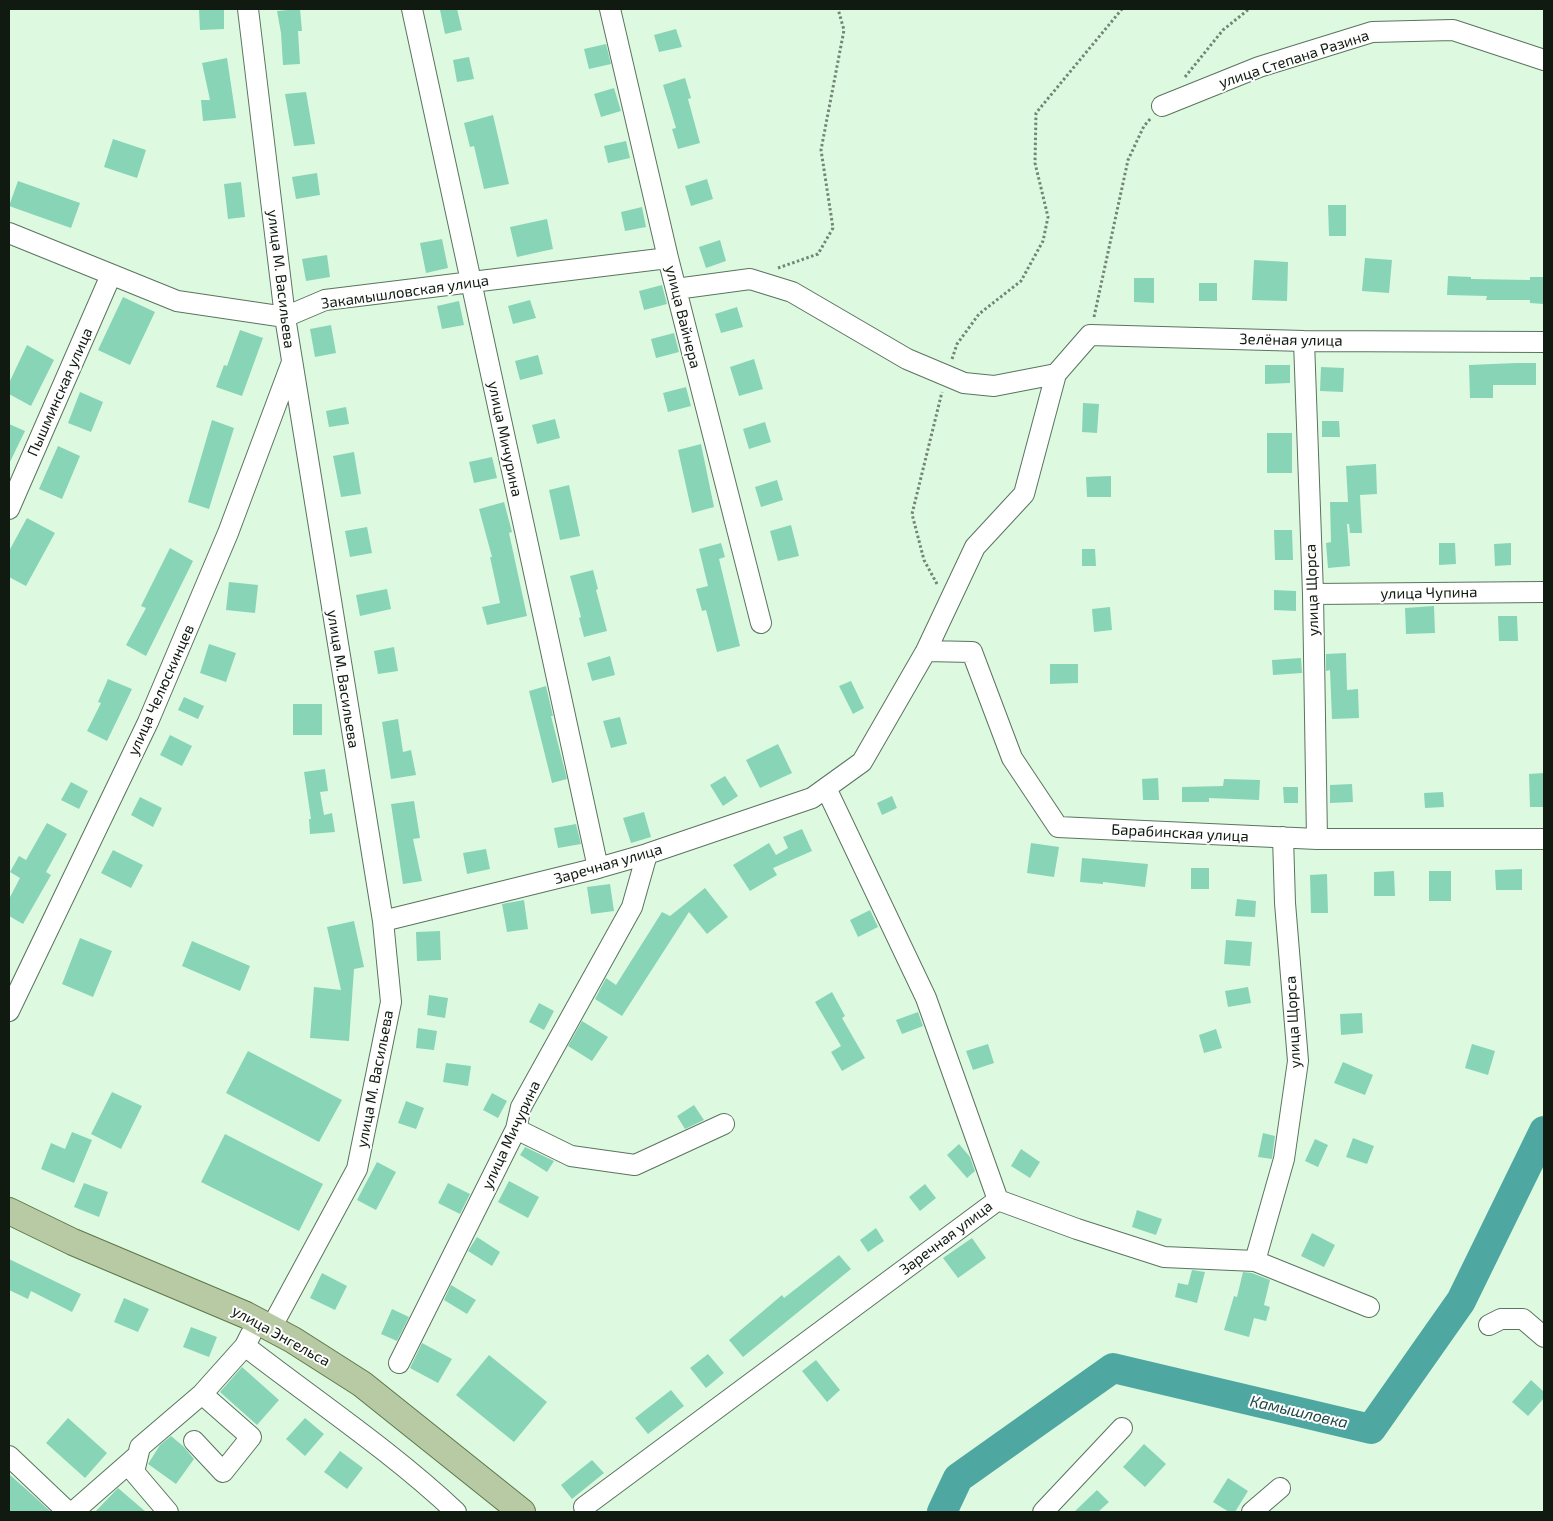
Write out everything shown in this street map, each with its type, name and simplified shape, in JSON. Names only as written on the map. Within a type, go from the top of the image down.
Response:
[{"type":"main road","name":"улица Энгельса","points":[[9,1211],[73,1242],[264,1324],[362,1384],[522,1512]]},
{"type":"street","name":"улица М. Васильева","points":[[72,1512],[137,1456],[140,1447],[202,1394],[264,1324],[357,1168],[391,1002],[383,921],[284,318],[248,9]]},
{"type":"street","name":"улица Мичурина","points":[[412,9],[598,868]]},
{"type":"street","name":"улица Вайнера","points":[[610,9],[668,258],[761,624]]},
{"type":"street","name":"улица Степана Разина","points":[[1162,106],[1259,67],[1372,32],[1453,30],[1544,60]]},
{"type":"street","points":[[9,233],[177,301],[284,318]]},
{"type":"street","name":"Закамышловская улица","points":[[284,318],[325,300],[668,258]]},
{"type":"street","name":"Пышминская улица","points":[[9,509],[112,275]]},
{"type":"street","points":[[676,290],[750,279],[792,292],[907,359],[964,383],[994,386],[1056,374],[1090,335]]},
{"type":"street","name":"Зелёная улица","points":[[1090,335],[1304,341],[1544,342]]},
{"type":"street","name":"улица Щорса","points":[[1304,341],[1313,594],[1317,839]]},
{"type":"street","name":"улица Челюскинцев","points":[[9,1010],[148,722],[228,533],[292,362]]},
{"type":"street","name":"Заречная улица","points":[[383,921],[598,868],[647,854],[812,798],[862,762],[926,651],[975,547],[1024,494],[1056,374]]},
{"type":"street","name":"улица Чупина","points":[[1313,594],[1544,592]]},
{"type":"street","name":"Барабинская улица","points":[[926,651],[972,652],[1012,758],[1058,827],[1317,839],[1544,839]]},
{"type":"street","name":"Заречная улица","points":[[584,1508],[998,1200],[926,998],[826,788]]},
{"type":"street","name":"улица Щорса","points":[[1255,1261],[1284,1159],[1298,1061],[1285,903],[1283,837]]},
{"type":"street","name":"улица Мичурина","points":[[399,1363],[516,1129],[521,1107],[632,907],[647,854]]},
{"type":"street","points":[[516,1129],[571,1156],[635,1164],[724,1124]]},
{"type":"street","points":[[998,1200],[1077,1229],[1164,1257],[1255,1261],[1369,1307]]},
{"type":"street","points":[[1489,1325],[1501,1320],[1523,1319],[1544,1337]]},
{"type":"street","points":[[245,1346],[342,1421],[374,1441],[456,1512]]},
{"type":"street","points":[[194,1441],[223,1472],[251,1436],[202,1394]]},
{"type":"street","points":[[1044,1512],[1122,1428]]},
{"type":"street","points":[[9,1456],[68,1512]]},
{"type":"street","points":[[137,1456],[134,1472],[168,1512]]},
{"type":"street","points":[[1252,1512],[1280,1488]]},
{"type":"path","points":[[750,279],[818,254],[834,228],[821,150],[844,30],[838,9]]},
{"type":"path","points":[[948,605],[924,560],[912,514],[936,410],[957,344],[979,314],[1021,281],[1043,241],[1048,217],[1035,163],[1036,114],[1122,9]]},
{"type":"path","points":[[1090,335],[1128,160],[1144,126],[1223,30],[1249,9]]},
{"type":"building","points":[[199,9],[224,9],[224,29],[200,30]]},
{"type":"building","points":[[300,9],[302,31],[298,31],[300,64],[283,65],[281,33],[277,11]]},
{"type":"building","points":[[457,9],[462,30],[445,34],[440,10]]},
{"type":"building","points":[[676,29],[682,47],[659,52],[654,35]]},
{"type":"building","points":[[606,44],[611,64],[589,69],[584,49]]},
{"type":"building","points":[[469,57],[474,79],[457,82],[453,60]]},
{"type":"building","points":[[227,58],[236,118],[203,121],[201,100],[210,100],[202,63]]},
{"type":"building","points":[[685,78],[691,98],[688,99],[700,143],[678,149],[672,129],[676,128],[663,85]]},
{"type":"building","points":[[614,88],[621,111],[601,117],[594,94]]},
{"type":"building","points":[[306,92],[315,144],[294,146],[285,94]]},
{"type":"building","points":[[493,115],[509,184],[484,189],[474,146],[470,147],[464,123]]},
{"type":"building","points":[[113,139],[146,150],[137,178],[104,167]]},
{"type":"building","points":[[626,141],[630,158],[608,163],[604,146]]},
{"type":"building","points":[[317,173],[320,195],[296,199],[292,177]]},
{"type":"building","points":[[707,179],[713,199],[691,206],[685,186]]},
{"type":"building","points":[[18,181],[80,203],[71,228],[9,206]]},
{"type":"building","points":[[241,182],[245,217],[228,219],[224,184]]},
{"type":"building","points":[[1328,205],[1346,205],[1346,236],[1329,236]]},
{"type":"building","points":[[642,207],[646,227],[625,231],[621,212]]},
{"type":"building","points":[[547,219],[553,249],[517,257],[510,227]]},
{"type":"building","points":[[442,239],[448,268],[426,273],[420,243]]},
{"type":"building","points":[[720,240],[726,261],[706,268],[699,247]]},
{"type":"building","points":[[327,255],[330,277],[306,281],[302,259]]},
{"type":"building","points":[[1365,258],[1392,260],[1389,293],[1362,291]]},
{"type":"building","points":[[1254,260],[1288,262],[1287,301],[1252,300]]},
{"type":"building","points":[[1448,276],[1471,277],[1471,279],[1530,280],[1530,277],[1544,277],[1544,304],[1530,303],[1530,300],[1486,300],[1487,296],[1447,295]]},
{"type":"building","points":[[1134,278],[1154,278],[1154,303],[1134,302]]},
{"type":"building","points":[[1199,283],[1217,283],[1217,301],[1199,301]]},
{"type":"building","points":[[662,285],[667,304],[644,310],[639,291]]},
{"type":"building","points":[[123,297],[155,312],[130,365],[98,350]]},
{"type":"building","points":[[530,300],[536,318],[513,324],[508,306]]},
{"type":"building","points":[[459,301],[464,325],[442,329],[437,306]]},
{"type":"building","points":[[737,307],[743,327],[721,333],[715,314]]},
{"type":"building","points":[[331,325],[336,353],[315,357],[310,329]]},
{"type":"building","points":[[240,330],[263,338],[242,396],[216,387],[224,365],[227,366]]},
{"type":"building","points":[[674,333],[679,352],[656,358],[651,339]]},
{"type":"building","points":[[27,345],[54,360],[31,406],[9,394],[9,383]]},
{"type":"building","points":[[538,355],[543,374],[520,380],[515,361]]},
{"type":"building","points":[[754,359],[763,389],[739,396],[730,367]]},
{"type":"building","points":[[1536,363],[1536,385],[1493,385],[1493,398],[1470,398],[1469,365]]},
{"type":"building","points":[[1265,365],[1290,365],[1290,383],[1265,384]]},
{"type":"building","points":[[1321,367],[1344,368],[1343,392],[1320,391]]},
{"type":"building","points":[[686,387],[691,406],[668,412],[663,393]]},
{"type":"building","points":[[80,392],[103,402],[91,432],[68,423]]},
{"type":"building","points":[[1083,403],[1099,404],[1097,433],[1082,432]]},
{"type":"building","points":[[346,407],[349,424],[329,427],[326,411]]},
{"type":"building","points":[[555,419],[560,438],[537,444],[532,425]]},
{"type":"building","points":[[212,420],[234,428],[209,509],[188,502]]},
{"type":"building","points":[[1322,421],[1339,421],[1340,437],[1322,437]]},
{"type":"building","points":[[765,422],[771,442],[749,449],[743,429]]},
{"type":"building","points":[[9,424],[25,431],[9,464]]},
{"type":"building","points":[[1267,433],[1292,433],[1292,473],[1267,473]]},
{"type":"building","points":[[701,444],[714,507],[692,513],[678,450]]},
{"type":"building","points":[[58,446],[80,456],[62,499],[39,489]]},
{"type":"building","points":[[354,452],[361,494],[341,497],[333,456]]},
{"type":"building","points":[[492,457],[497,478],[474,483],[469,462]]},
{"type":"building","points":[[1376,464],[1377,494],[1360,495],[1362,533],[1350,533],[1349,524],[1347,524],[1350,566],[1328,568],[1326,543],[1331,542],[1330,502],[1348,502],[1346,466]]},
{"type":"building","points":[[1111,476],[1111,497],[1087,497],[1086,477]]},
{"type":"building","points":[[777,480],[783,500],[761,507],[755,487]]},
{"type":"building","points":[[569,485],[580,536],[560,540],[549,490]]},
{"type":"building","points":[[504,502],[512,532],[509,533],[527,616],[487,625],[482,607],[500,603],[490,557],[492,557],[479,509]]},
{"type":"building","points":[[27,518],[55,533],[26,586],[9,577],[9,551]]},
{"type":"building","points":[[791,525],[799,556],[778,561],[770,531]]},
{"type":"building","points":[[367,527],[372,553],[350,557],[345,531]]},
{"type":"building","points":[[1274,530],[1292,530],[1293,560],[1275,560]]},
{"type":"building","points":[[721,543],[725,557],[719,559],[740,646],[717,652],[706,610],[702,611],[696,589],[708,586],[699,549]]},
{"type":"building","points":[[1439,543],[1455,543],[1456,564],[1439,565]]},
{"type":"building","points":[[1511,543],[1511,565],[1495,566],[1494,544]]},
{"type":"building","points":[[170,548],[193,561],[146,656],[126,645],[146,608],[141,606]]},
{"type":"building","points":[[1082,549],[1095,549],[1096,566],[1082,566]]},
{"type":"building","points":[[593,570],[598,589],[596,590],[607,631],[584,637],[579,618],[581,617],[570,576]]},
{"type":"building","points":[[229,582],[258,585],[255,613],[226,610]]},
{"type":"building","points":[[387,589],[391,609],[360,616],[356,595]]},
{"type":"building","points":[[1274,590],[1296,591],[1296,611],[1274,610]]},
{"type":"building","points":[[1434,606],[1435,633],[1406,634],[1405,608]]},
{"type":"building","points":[[1110,607],[1112,630],[1094,632],[1092,609]]},
{"type":"building","points":[[1498,616],[1517,616],[1518,641],[1499,641]]},
{"type":"building","points":[[209,644],[236,653],[226,682],[200,673]]},
{"type":"building","points":[[394,647],[398,671],[378,674],[374,651]]},
{"type":"building","points":[[1346,653],[1347,690],[1358,689],[1359,718],[1332,719],[1330,670],[1326,671],[1326,654]]},
{"type":"building","points":[[610,656],[615,675],[592,681],[587,663]]},
{"type":"building","points":[[1301,658],[1302,673],[1273,675],[1272,660]]},
{"type":"building","points":[[1050,664],[1078,664],[1078,683],[1050,684]]},
{"type":"building","points":[[108,679],[132,689],[107,741],[87,731],[101,703],[98,702]]},
{"type":"building","points":[[851,681],[864,708],[853,714],[839,686]]},
{"type":"building","points":[[546,686],[553,716],[551,716],[567,779],[552,783],[529,691]]},
{"type":"building","points":[[184,697],[204,706],[198,719],[178,710]]},
{"type":"building","points":[[293,704],[322,704],[322,735],[293,735]]},
{"type":"building","points":[[620,717],[627,744],[611,748],[603,721]]},
{"type":"building","points":[[398,719],[403,752],[411,750],[416,775],[391,779],[382,722]]},
{"type":"building","points":[[170,735],[192,746],[182,766],[160,755]]},
{"type":"building","points":[[778,744],[792,773],[760,788],[746,760]]},
{"type":"building","points":[[325,769],[328,791],[320,792],[324,815],[332,813],[335,832],[310,834],[309,819],[311,819],[304,772]]},
{"type":"building","points":[[1544,773],[1544,807],[1530,807],[1529,774]]},
{"type":"building","points":[[725,776],[738,796],[723,806],[710,785]]},
{"type":"building","points":[[1158,778],[1159,800],[1143,800],[1142,779]]},
{"type":"building","points":[[1224,779],[1260,780],[1259,800],[1209,798],[1209,802],[1182,802],[1182,787],[1223,786]]},
{"type":"building","points":[[71,782],[88,791],[79,809],[61,800]]},
{"type":"building","points":[[1352,784],[1353,802],[1330,803],[1330,785]]},
{"type":"building","points":[[1283,787],[1298,787],[1298,803],[1284,803]]},
{"type":"building","points":[[1443,792],[1444,807],[1425,808],[1424,793]]},
{"type":"building","points":[[892,796],[897,808],[882,815],[877,803]]},
{"type":"building","points":[[140,797],[162,808],[153,827],[131,815]]},
{"type":"building","points":[[414,801],[420,838],[413,839],[422,881],[403,884],[391,804]]},
{"type":"building","points":[[644,812],[651,837],[631,843],[623,818]]},
{"type":"building","points":[[47,823],[67,834],[46,872],[51,875],[23,924],[9,916],[9,899],[20,878],[10,872],[19,856],[26,860]]},
{"type":"building","points":[[576,824],[581,844],[558,848],[554,828]]},
{"type":"building","points":[[802,829],[812,851],[773,868],[777,875],[750,891],[733,865],[769,843],[776,855],[788,848],[783,837]]},
{"type":"building","points":[[1031,843],[1059,847],[1054,877],[1027,873]]},
{"type":"building","points":[[486,849],[490,869],[467,874],[463,853]]},
{"type":"building","points":[[113,850],[143,865],[131,888],[101,873]]},
{"type":"building","points":[[1082,858],[1148,864],[1145,887],[1103,882],[1103,884],[1080,882]]},
{"type":"building","points":[[1191,868],[1209,868],[1209,889],[1191,889]]},
{"type":"building","points":[[1522,869],[1522,890],[1496,890],[1495,870]]},
{"type":"building","points":[[1394,871],[1395,896],[1374,896],[1374,872]]},
{"type":"building","points":[[1429,871],[1451,871],[1451,901],[1429,901]]},
{"type":"building","points":[[1327,874],[1328,913],[1311,913],[1310,875]]},
{"type":"building","points":[[610,884],[614,911],[591,914],[587,887]]},
{"type":"building","points":[[705,888],[728,917],[707,934],[689,912],[622,1016],[595,999],[606,978],[616,985],[662,912],[670,916]]},
{"type":"building","points":[[1237,899],[1256,901],[1255,917],[1235,916]]},
{"type":"building","points":[[524,900],[528,929],[507,932],[502,904]]},
{"type":"building","points":[[870,910],[878,927],[858,937],[850,920]]},
{"type":"building","points":[[354,921],[364,967],[354,969],[349,1041],[310,1038],[314,987],[341,990],[327,927]]},
{"type":"building","points":[[440,931],[441,960],[417,961],[416,932]]},
{"type":"building","points":[[80,938],[112,951],[93,997],[62,984]]},
{"type":"building","points":[[1226,940],[1252,942],[1250,966],[1224,964]]},
{"type":"building","points":[[192,941],[250,966],[240,991],[182,966]]},
{"type":"building","points":[[1248,987],[1251,1003],[1228,1007],[1225,991]]},
{"type":"building","points":[[832,992],[845,1016],[842,1018],[865,1058],[842,1071],[831,1052],[841,1046],[815,1002]]},
{"type":"building","points":[[429,995],[448,998],[445,1018],[427,1015]]},
{"type":"building","points":[[539,1003],[554,1011],[544,1030],[529,1022]]},
{"type":"building","points":[[918,1012],[923,1026],[902,1034],[896,1020]]},
{"type":"building","points":[[1362,1013],[1363,1033],[1341,1035],[1340,1014]]},
{"type":"building","points":[[582,1021],[608,1037],[592,1061],[568,1046]]},
{"type":"building","points":[[418,1028],[437,1031],[434,1050],[416,1048]]},
{"type":"building","points":[[1216,1029],[1222,1048],[1204,1053],[1199,1035]]},
{"type":"building","points":[[988,1044],[994,1063],[973,1070],[966,1051]]},
{"type":"building","points":[[1472,1044],[1495,1051],[1488,1075],[1465,1068]]},
{"type":"building","points":[[248,1051],[342,1100],[319,1142],[226,1093]]},
{"type":"building","points":[[1343,1062],[1373,1075],[1365,1095],[1334,1083]]},
{"type":"building","points":[[446,1063],[471,1066],[468,1086],[443,1082]]},
{"type":"building","points":[[112,1092],[142,1106],[121,1149],[91,1134]]},
{"type":"building","points":[[492,1093],[507,1101],[498,1118],[483,1110]]},
{"type":"building","points":[[406,1101],[424,1108],[416,1129],[398,1123]]},
{"type":"building","points":[[694,1105],[704,1120],[685,1129],[677,1116]]},
{"type":"building","points":[[72,1132],[92,1140],[74,1183],[41,1169],[51,1143],[65,1149]]},
{"type":"building","points":[[1263,1133],[1275,1136],[1272,1159],[1258,1157]]},
{"type":"building","points":[[225,1134],[323,1184],[299,1231],[201,1182]]},
{"type":"building","points":[[1353,1138],[1374,1146],[1367,1164],[1346,1157]]},
{"type":"building","points":[[1315,1139],[1328,1145],[1318,1167],[1305,1161]]},
{"type":"building","points":[[959,1144],[970,1157],[975,1171],[967,1178],[947,1155]]},
{"type":"building","points":[[525,1147],[554,1161],[547,1172],[520,1155]]},
{"type":"building","points":[[1021,1149],[1040,1162],[1030,1178],[1011,1166]]},
{"type":"building","points":[[377,1162],[396,1172],[376,1210],[357,1200]]},
{"type":"building","points":[[509,1181],[539,1197],[528,1218],[498,1202]]},
{"type":"building","points":[[84,1183],[108,1192],[99,1217],[74,1207]]},
{"type":"building","points":[[448,1183],[470,1194],[460,1214],[438,1203]]},
{"type":"building","points":[[925,1184],[936,1198],[920,1211],[909,1197]]},
{"type":"building","points":[[1137,1210],[1162,1219],[1156,1235],[1132,1227]]},
{"type":"building","points":[[876,1228],[884,1241],[868,1252],[860,1240]]},
{"type":"building","points":[[1312,1233],[1335,1245],[1324,1267],[1301,1256]]},
{"type":"building","points":[[477,1237],[500,1252],[492,1266],[468,1251]]},
{"type":"building","points":[[972,1238],[986,1258],[958,1278],[943,1258]]},
{"type":"building","points":[[839,1255],[851,1269],[743,1357],[729,1340],[782,1295],[784,1298]]},
{"type":"building","points":[[9,1259],[81,1294],[72,1312],[31,1291],[28,1299],[9,1290]]},
{"type":"building","points":[[1192,1270],[1205,1272],[1197,1303],[1175,1297],[1178,1283],[1188,1285]]},
{"type":"building","points":[[1243,1272],[1252,1273],[1270,1280],[1264,1305],[1270,1307],[1266,1321],[1254,1318],[1249,1337],[1224,1330],[1234,1296],[1237,1297]]},
{"type":"building","points":[[322,1273],[347,1286],[335,1310],[310,1298]]},
{"type":"building","points":[[451,1285],[476,1300],[467,1314],[444,1300]]},
{"type":"building","points":[[124,1298],[149,1309],[138,1332],[114,1322]]},
{"type":"building","points":[[392,1309],[409,1317],[397,1341],[381,1334]]},
{"type":"building","points":[[191,1327],[217,1337],[209,1357],[183,1347]]},
{"type":"building","points":[[422,1343],[452,1359],[438,1383],[410,1368]]},
{"type":"building","points":[[708,1354],[724,1373],[706,1388],[690,1368]]},
{"type":"building","points":[[489,1355],[547,1402],[514,1442],[456,1395]]},
{"type":"building","points":[[816,1360],[840,1390],[827,1402],[802,1371]]},
{"type":"building","points":[[242,1367],[279,1400],[257,1425],[220,1392]]},
{"type":"building","points":[[1531,1380],[1544,1392],[1544,1398],[1528,1416],[1512,1402]]},
{"type":"building","points":[[671,1390],[684,1406],[648,1434],[635,1418]]},
{"type":"building","points":[[68,1418],[107,1453],[85,1478],[46,1443]]},
{"type":"building","points":[[305,1418],[324,1434],[305,1456],[286,1439]]},
{"type":"building","points":[[171,1436],[194,1459],[176,1484],[148,1464],[160,1445]]},
{"type":"building","points":[[1144,1444],[1166,1464],[1145,1487],[1123,1467]]},
{"type":"building","points":[[340,1451],[363,1468],[347,1489],[324,1472]]},
{"type":"building","points":[[592,1460],[604,1473],[572,1499],[561,1485]]},
{"type":"building","points":[[9,1474],[37,1499],[51,1512],[9,1512]]},
{"type":"building","points":[[1228,1478],[1248,1491],[1235,1512],[1229,1512],[1213,1502]]},
{"type":"building","points":[[118,1488],[146,1512],[95,1512]]},
{"type":"building","points":[[1097,1490],[1109,1502],[1098,1512],[1074,1512]]},
{"type":"waterway","name":"Камышловка","points":[[942,1512],[958,1478],[1113,1368],[1371,1429],[1461,1301],[1544,1131]]}]
